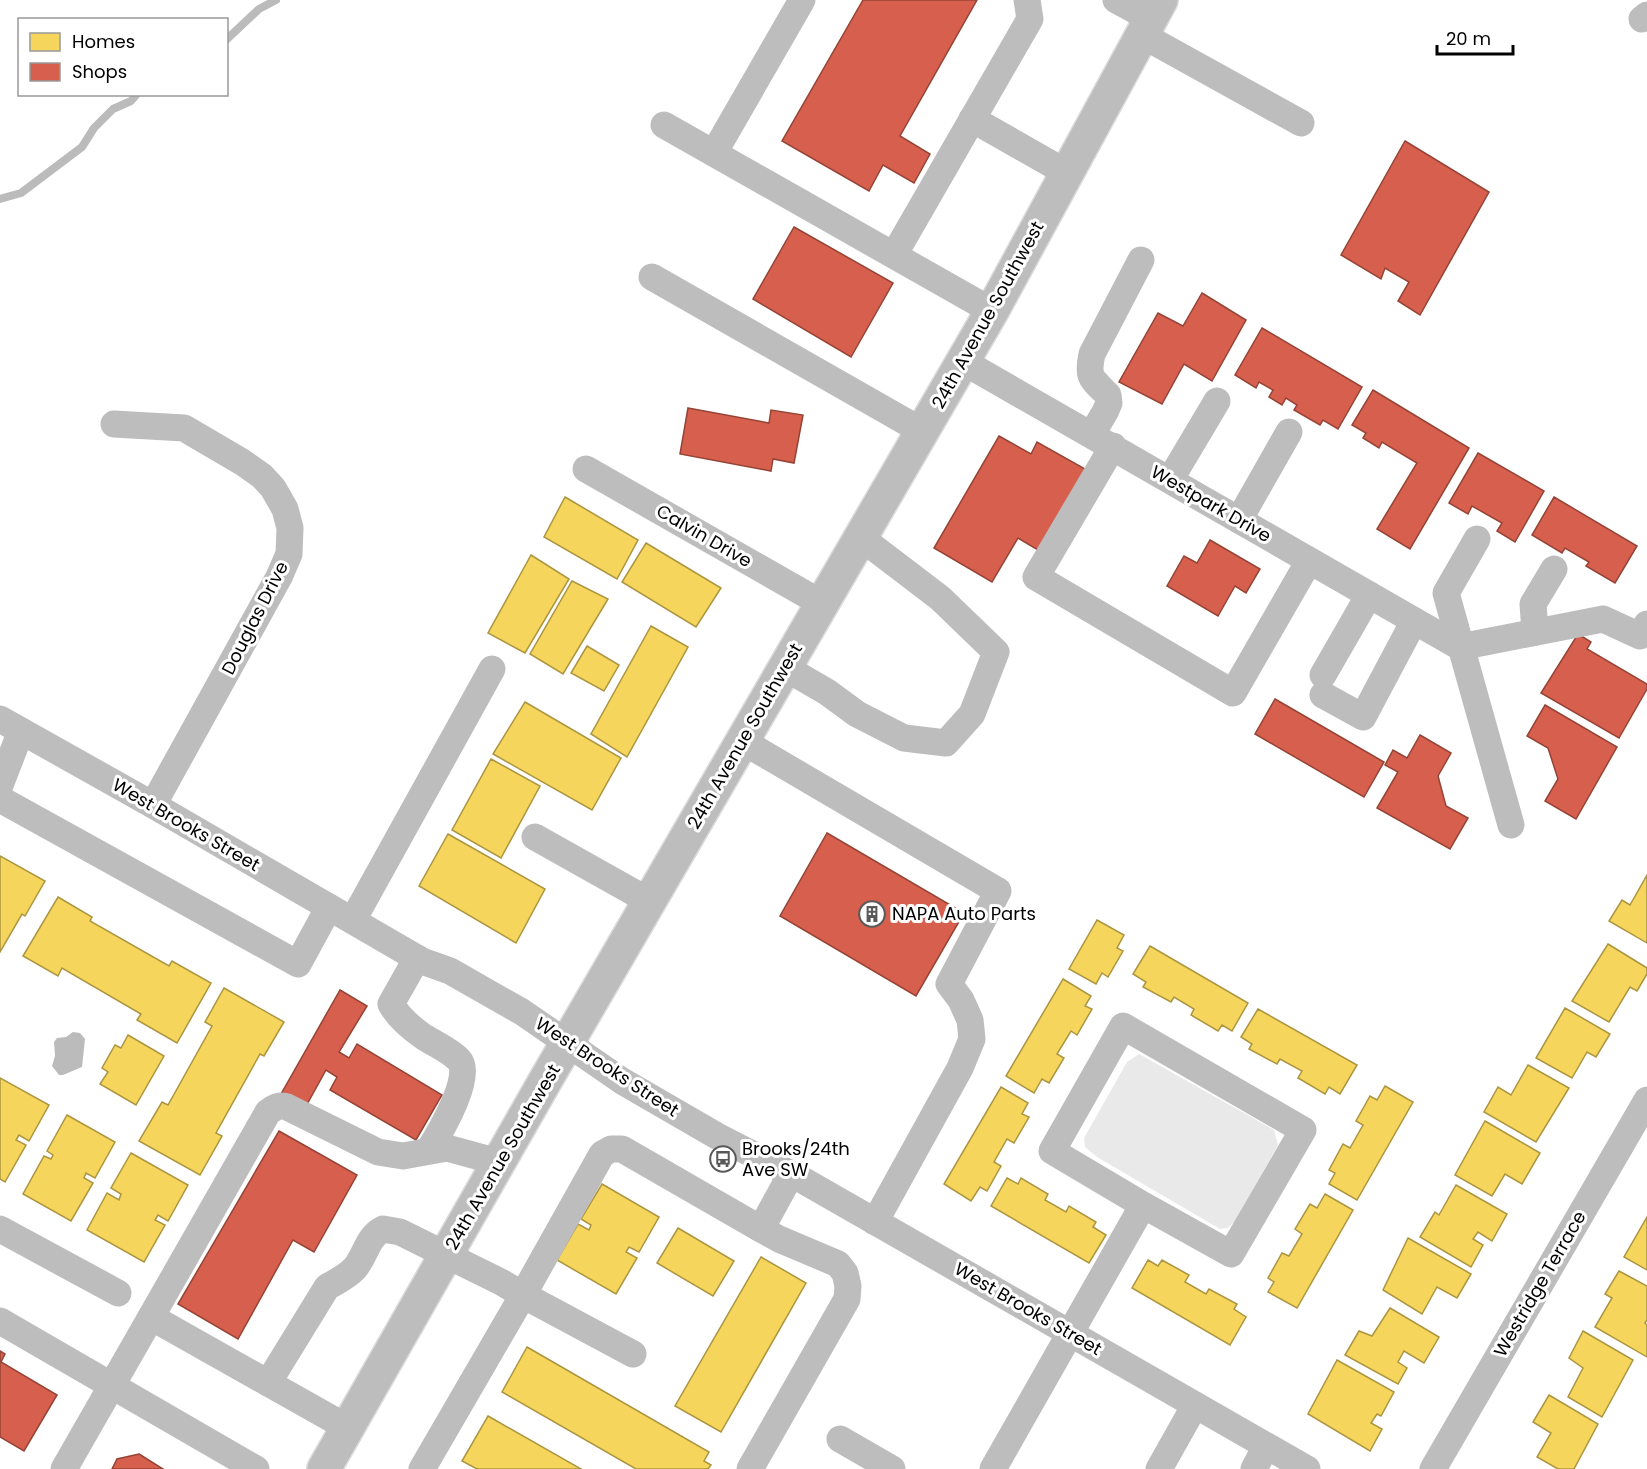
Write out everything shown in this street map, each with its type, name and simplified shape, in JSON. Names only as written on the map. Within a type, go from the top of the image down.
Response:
[{"type":"main road","name":"24th Avenue Southwest","points":[[324,1469],[649,901],[992,310],[1151,18]]},
{"type":"street","points":[[714,153],[802,0]]},
{"type":"street","points":[[894,255],[1030,19],[1027,0]]},
{"type":"street","points":[[1116,0],[1151,18],[1301,123]]},
{"type":"street","points":[[972,119],[1067,173]]},
{"type":"street","points":[[663,124],[992,310]]},
{"type":"street","points":[[1141,260],[1092,354],[1088,370],[1092,378],[1108,395],[1109,403],[1102,440],[1036,577],[1233,693],[1309,561]]},
{"type":"street","points":[[652,277],[922,431]]},
{"type":"street","name":"Westpark Drive","points":[[962,361],[1461,647]]},
{"type":"street","points":[[1170,480],[1217,401]]},
{"type":"street","name":"Douglas Drive","points":[[114,424],[184,428],[242,462],[262,476],[273,488],[285,509],[290,528],[289,554],[279,577],[153,805]]},
{"type":"street","points":[[1239,520],[1289,432]]},
{"type":"street","name":"Calvin Drive","points":[[586,469],[821,603]]},
{"type":"street","points":[[784,667],[827,692],[857,714],[904,738],[946,743],[972,714],[996,652],[940,598],[860,537]]},
{"type":"street","points":[[1478,539],[1446,593],[1511,825]]},
{"type":"street","points":[[1535,632],[1533,604],[1554,569]]},
{"type":"street","points":[[1369,595],[1323,685],[1363,717],[1414,621]]},
{"type":"street","points":[[1461,647],[1603,619],[1640,636],[1647,624]]},
{"type":"street","points":[[353,920],[492,669]]},
{"type":"street","points":[[0,785],[11,725]]},
{"type":"street","name":"West Brooks Street","points":[[11,725],[417,958],[450,971],[522,1012],[622,1081],[717,1136],[875,1221],[1195,1405],[1260,1457],[1307,1469]]},
{"type":"street","points":[[742,741],[998,891],[949,984],[961,1000],[970,1020],[972,1039],[960,1068],[875,1221]]},
{"type":"street","points":[[0,799],[298,964],[329,907]]},
{"type":"street","points":[[535,837],[649,901]]},
{"type":"street","points":[[417,958],[391,1004],[395,1012],[417,1032],[459,1060],[464,1068],[447,1121],[429,1150]]},
{"type":"street","points":[[1123,1026],[1303,1130],[1231,1254],[1143,1205],[1052,1151],[1123,1026]]},
{"type":"street","name":"Westridge Terrace","points":[[1433,1469],[1647,1100]]},
{"type":"street","points":[[64,1469],[268,1112],[274,1108],[287,1107],[378,1152],[403,1156],[447,1148],[500,1161]]},
{"type":"street","points":[[423,1469],[524,1295],[602,1154],[611,1149],[622,1149],[779,1239],[838,1264],[845,1273],[848,1286],[847,1299],[750,1469]]},
{"type":"street","points":[[762,1229],[791,1174]]},
{"type":"street","points":[[993,1469],[1143,1205]]},
{"type":"street","points":[[0,1229],[118,1293]]},
{"type":"street","points":[[268,1383],[327,1287],[355,1268],[374,1233],[383,1229],[400,1232],[447,1255],[633,1354]]},
{"type":"street","points":[[151,1317],[348,1428]]},
{"type":"street","points":[[0,1321],[256,1469]]},
{"type":"street","points":[[1159,1469],[1195,1405]]},
{"type":"street","points":[[840,1439],[892,1469]]},
{"type":"shaded area","points":[[73,1032],[80,1033],[85,1039],[82,1067],[59,1075],[52,1066],[55,1056],[54,1042],[57,1038],[66,1037]]},
{"type":"shaded area","points":[[1139,1054],[1274,1130],[1278,1145],[1234,1222],[1228,1228],[1220,1229],[1097,1157],[1085,1147],[1084,1138],[1127,1062]]},
{"type":"building: Homes","points":[[565,497],[638,540],[617,579],[544,537]]},
{"type":"building: Homes","points":[[646,543],[721,588],[696,627],[622,582]]},
{"type":"building: Homes","points":[[531,555],[569,579],[525,653],[488,633]]},
{"type":"building: Homes","points":[[572,581],[608,599],[563,674],[530,654]]},
{"type":"building: Homes","points":[[651,626],[688,647],[627,757],[591,734]]},
{"type":"building: Homes","points":[[587,646],[619,665],[604,691],[571,673]]},
{"type":"building: Homes","points":[[525,702],[621,758],[592,810],[493,754]]},
{"type":"building: Homes","points":[[491,759],[540,786],[501,858],[452,830]]},
{"type":"building: Homes","points":[[448,834],[545,889],[516,943],[419,886]]},
{"type":"building: Homes","points":[[0,856],[45,881],[25,916],[22,914],[0,952]]},
{"type":"building: Homes","points":[[1647,875],[1647,943],[1609,921],[1622,900],[1630,905]]},
{"type":"building: Homes","points":[[58,897],[92,917],[90,921],[169,966],[172,961],[211,983],[177,1043],[137,1020],[141,1014],[62,968],[58,976],[23,956]]},
{"type":"building: Homes","points":[[1097,920],[1124,935],[1117,948],[1123,951],[1108,977],[1102,973],[1096,984],[1069,969]]},
{"type":"building: Homes","points":[[1608,944],[1647,968],[1647,974],[1637,991],[1630,987],[1609,1022],[1572,1001]]},
{"type":"building: Homes","points":[[1150,946],[1248,1003],[1232,1031],[1222,1025],[1218,1031],[1191,1015],[1194,1009],[1174,997],[1171,1002],[1143,987],[1146,982],[1133,974]]},
{"type":"building: Homes","points":[[1063,979],[1091,996],[1085,1006],[1092,1009],[1077,1035],[1071,1031],[1057,1054],[1064,1058],[1049,1083],[1042,1079],[1034,1093],[1006,1076]]},
{"type":"building: Homes","points":[[224,988],[284,1022],[264,1056],[260,1054],[216,1133],[222,1136],[200,1175],[139,1141],[162,1102],[168,1105],[212,1026],[205,1022]]},
{"type":"building: Homes","points":[[1565,1008],[1610,1034],[1596,1057],[1587,1052],[1572,1078],[1536,1058]]},
{"type":"building: Homes","points":[[1258,1009],[1357,1065],[1340,1094],[1329,1087],[1325,1094],[1298,1078],[1302,1071],[1280,1059],[1277,1064],[1249,1049],[1252,1044],[1241,1037]]},
{"type":"building: Homes","points":[[128,1035],[164,1056],[136,1105],[100,1084],[108,1072],[102,1068],[115,1045],[121,1048]]},
{"type":"building: Homes","points":[[1528,1065],[1569,1088],[1536,1142],[1484,1112],[1498,1087],[1511,1095]]},
{"type":"building: Homes","points":[[0,1078],[49,1105],[29,1141],[19,1135],[16,1140],[26,1145],[5,1182],[0,1179]]},
{"type":"building: Homes","points":[[1385,1086],[1413,1102],[1357,1200],[1329,1184],[1335,1173],[1329,1170],[1343,1144],[1350,1148],[1363,1125],[1356,1121],[1370,1096],[1377,1100]]},
{"type":"building: Homes","points":[[1001,1087],[1028,1103],[1022,1114],[1029,1117],[1014,1143],[1007,1139],[994,1162],[1001,1166],[987,1191],[980,1187],[971,1201],[944,1184]]},
{"type":"building: Homes","points":[[67,1115],[115,1142],[95,1178],[86,1173],[84,1178],[93,1183],[71,1221],[23,1194],[44,1156],[51,1159],[53,1155],[47,1151]]},
{"type":"building: Homes","points":[[1485,1121],[1540,1153],[1522,1184],[1505,1174],[1492,1196],[1455,1175]]},
{"type":"building: Homes","points":[[131,1153],[188,1185],[168,1221],[158,1215],[155,1220],[165,1225],[144,1262],[87,1230],[107,1193],[119,1200],[121,1194],[111,1188]]},
{"type":"building: Homes","points":[[1007,1178],[1018,1184],[1021,1178],[1048,1194],[1045,1200],[1066,1212],[1069,1206],[1096,1222],[1093,1227],[1106,1235],[1089,1263],[991,1206]]},
{"type":"building: Homes","points":[[602,1184],[659,1217],[639,1252],[629,1247],[626,1252],[637,1258],[616,1294],[557,1260],[578,1224],[589,1230],[591,1225],[581,1219]]},
{"type":"building: Homes","points":[[1456,1185],[1507,1214],[1492,1241],[1478,1232],[1473,1239],[1483,1245],[1471,1267],[1420,1237],[1435,1212],[1439,1215]]},
{"type":"building: Homes","points":[[1325,1194],[1353,1210],[1297,1308],[1268,1292],[1274,1282],[1268,1278],[1282,1253],[1289,1256],[1302,1234],[1295,1229],[1310,1204],[1317,1208]]},
{"type":"building: Homes","points":[[1647,1217],[1647,1270],[1624,1257]]},
{"type":"building: Homes","points":[[678,1228],[734,1261],[713,1296],[657,1263]]},
{"type":"building: Homes","points":[[1408,1238],[1471,1274],[1457,1298],[1437,1287],[1422,1314],[1383,1290]]},
{"type":"building: Homes","points":[[761,1257],[806,1283],[721,1432],[675,1406]]},
{"type":"building: Homes","points":[[1148,1260],[1158,1266],[1162,1260],[1189,1275],[1185,1282],[1206,1294],[1209,1289],[1237,1304],[1234,1309],[1246,1317],[1230,1345],[1132,1288]]},
{"type":"building: Homes","points":[[1619,1271],[1647,1286],[1647,1320],[1645,1323],[1647,1325],[1647,1357],[1595,1327],[1612,1298],[1605,1294]]},
{"type":"building: Homes","points":[[1390,1308],[1439,1337],[1424,1363],[1404,1351],[1398,1362],[1407,1368],[1398,1384],[1345,1355],[1359,1331],[1372,1336]]},
{"type":"building: Homes","points":[[1583,1331],[1633,1360],[1602,1417],[1568,1397],[1583,1368],[1569,1358]]},
{"type":"building: Homes","points":[[527,1347],[709,1452],[704,1461],[711,1465],[708,1469],[636,1469],[502,1392]]},
{"type":"building: Homes","points":[[1337,1360],[1394,1392],[1381,1416],[1377,1414],[1371,1423],[1382,1429],[1370,1451],[1308,1414]]},
{"type":"building: Homes","points":[[1549,1395],[1598,1424],[1574,1469],[1558,1469],[1537,1457],[1551,1433],[1533,1422]]},
{"type":"building: Homes","points":[[488,1416],[581,1469],[477,1469],[462,1461]]},
{"type":"building: Shops","points":[[863,0],[977,0],[900,136],[930,154],[914,183],[883,165],[869,191],[782,141]]},
{"type":"building: Shops","points":[[1405,141],[1489,192],[1420,315],[1398,301],[1409,282],[1385,268],[1381,279],[1341,255]]},
{"type":"building: Shops","points":[[794,227],[893,283],[851,357],[753,299]]},
{"type":"building: Shops","points":[[1202,293],[1246,320],[1212,381],[1184,364],[1162,404],[1119,382],[1158,313],[1183,326]]},
{"type":"building: Shops","points":[[1262,328],[1362,387],[1338,429],[1323,420],[1320,425],[1294,410],[1297,405],[1286,398],[1282,405],[1269,397],[1273,390],[1259,382],[1256,388],[1235,375]]},
{"type":"building: Shops","points":[[1373,390],[1469,448],[1410,549],[1377,529],[1417,463],[1382,442],[1379,448],[1363,438],[1366,433],[1352,425]]},
{"type":"building: Shops","points":[[688,408],[769,423],[771,410],[803,415],[794,463],[773,459],[771,471],[680,454]]},
{"type":"building: Shops","points":[[999,436],[1031,454],[1037,442],[1085,469],[1038,550],[1018,538],[992,582],[934,548]]},
{"type":"building: Shops","points":[[1478,453],[1544,491],[1515,542],[1497,531],[1502,523],[1472,506],[1468,514],[1449,503]]},
{"type":"building: Shops","points":[[1554,497],[1637,546],[1615,583],[1586,566],[1589,562],[1565,548],[1562,553],[1532,535]]},
{"type":"building: Shops","points":[[1210,540],[1260,569],[1246,593],[1235,586],[1218,616],[1167,586],[1184,556],[1197,563]]},
{"type":"building: Shops","points":[[1578,634],[1591,642],[1587,649],[1647,684],[1647,689],[1619,738],[1541,693]]},
{"type":"building: Shops","points":[[1275,699],[1384,762],[1364,797],[1255,734]]},
{"type":"building: Shops","points":[[1545,705],[1617,747],[1576,819],[1545,801],[1558,779],[1548,748],[1527,736]]},
{"type":"building: Shops","points":[[1420,735],[1451,753],[1438,776],[1446,806],[1468,818],[1450,849],[1377,808],[1398,772],[1385,765],[1393,750],[1407,758]]},
{"type":"building: Shops","name":"NAPA Auto Parts","points":[[827,833],[964,913],[916,996],[780,916]]},
{"type":"building: Shops","points":[[340,990],[367,1006],[339,1052],[349,1058],[357,1044],[442,1095],[416,1140],[330,1090],[337,1077],[326,1070],[305,1108],[281,1094]]},
{"type":"building: Shops","points":[[279,1131],[357,1175],[314,1252],[293,1240],[238,1339],[178,1304]]},
{"type":"building: Shops","points":[[0,1351],[5,1354],[1,1362],[57,1395],[24,1451],[0,1437]]},
{"type":"building: Shops","points":[[139,1454],[163,1469],[112,1469],[117,1459]]},
{"type":"waterway","points":[[228,38],[259,9],[276,0]]},
{"type":"waterway","points":[[0,199],[21,193],[82,147],[94,128],[113,109],[131,101],[135,96]]},
{"type":"place","name":"NAPA Auto Parts","points":[[872,914]]},
{"type":"place","name":"Brooks/24th Ave SW","points":[[723,1159]]}]
